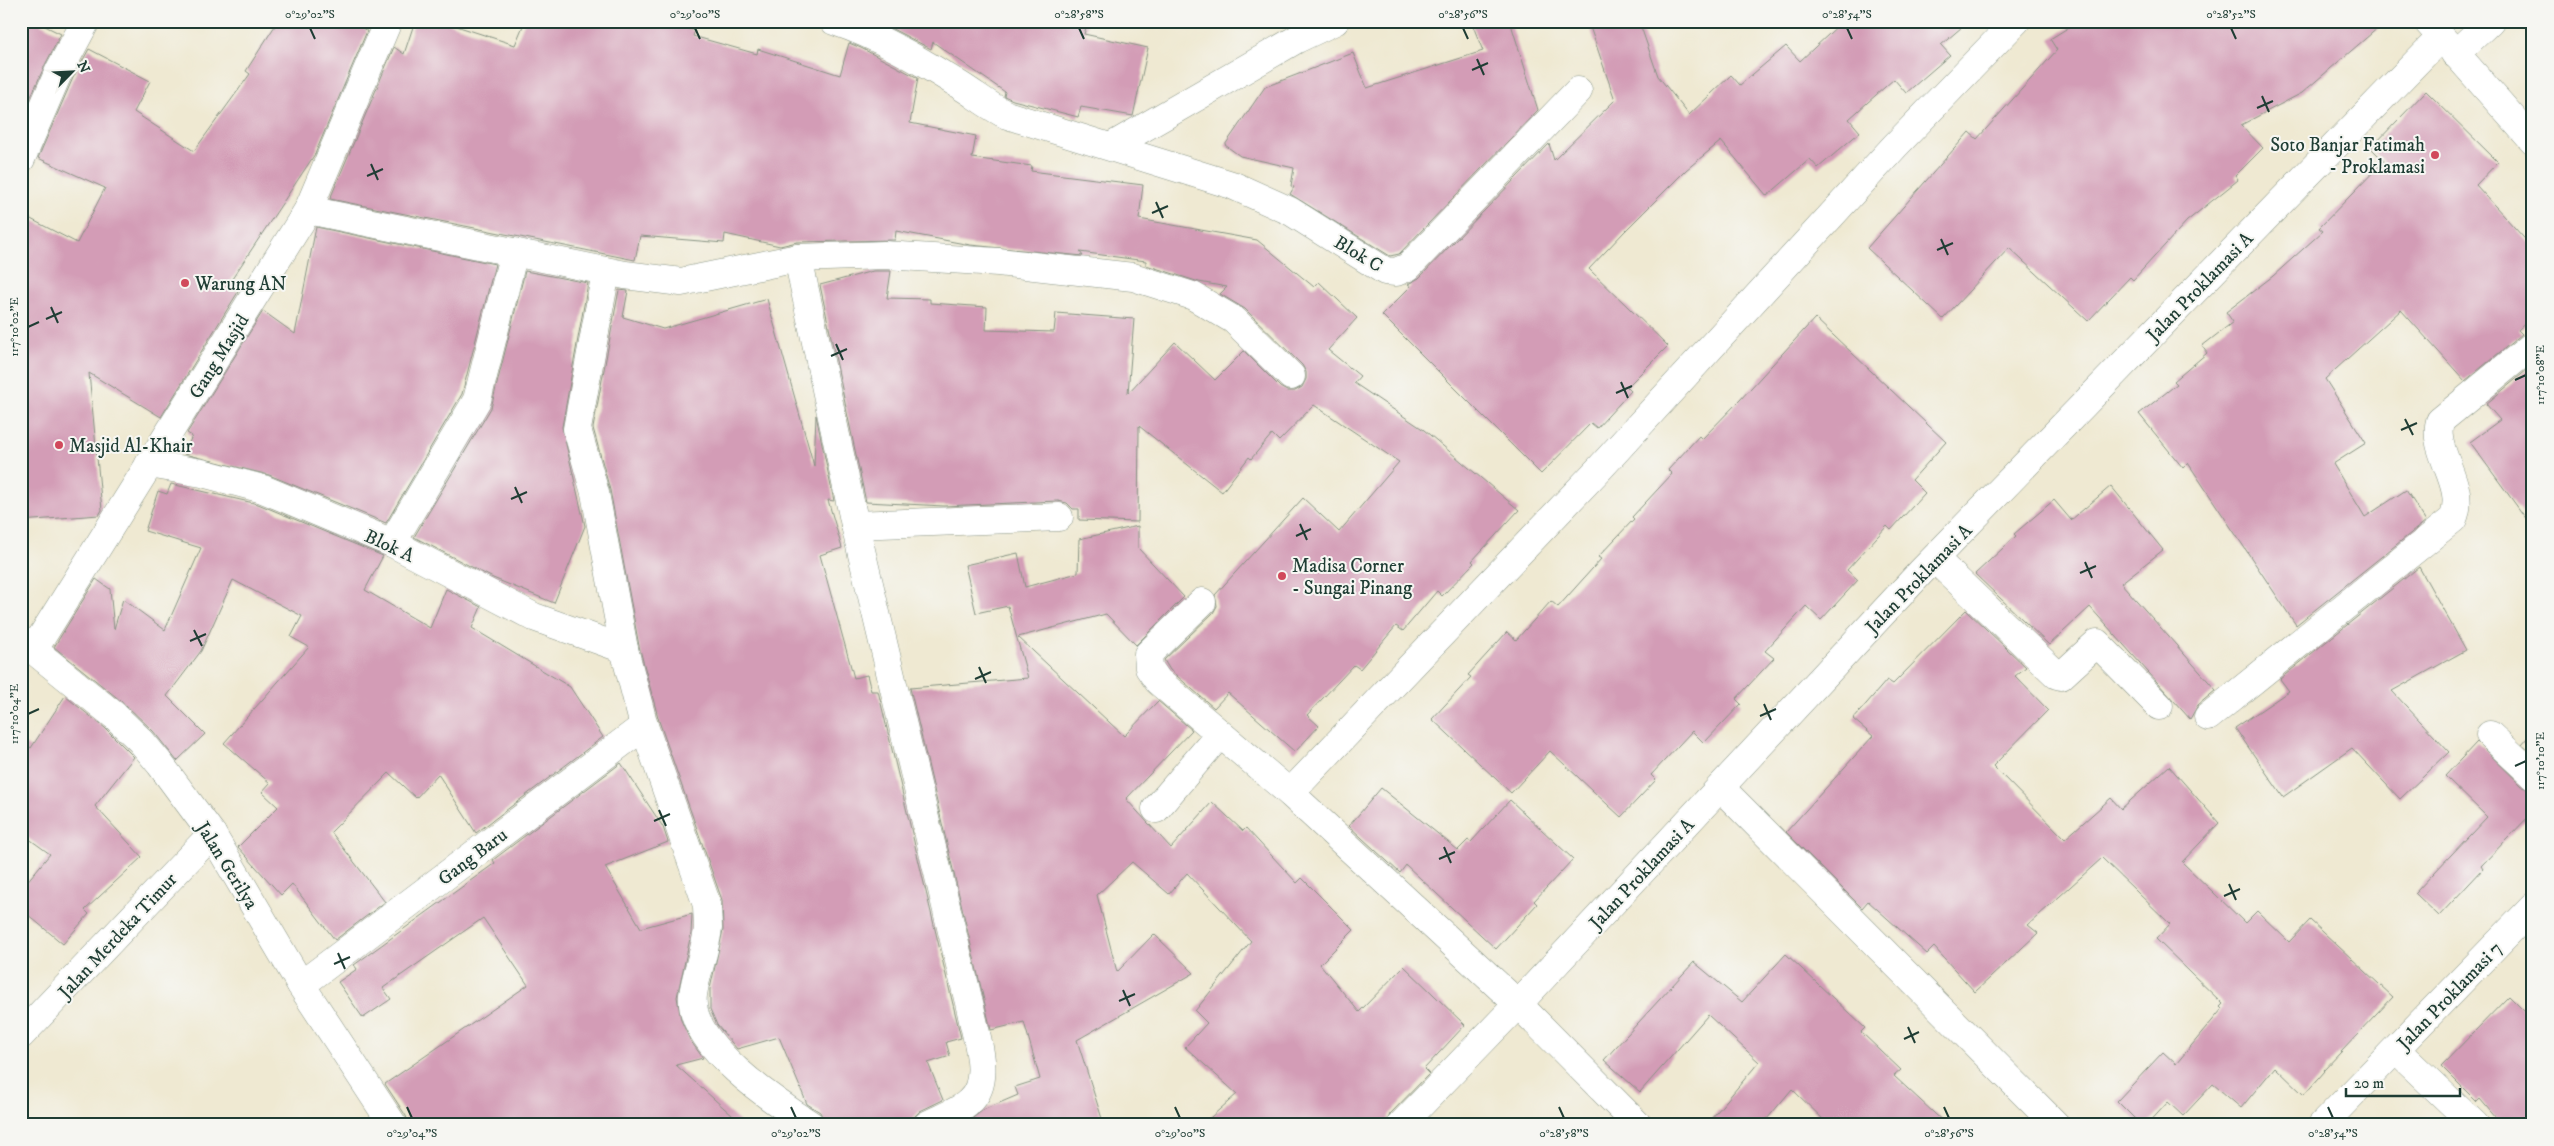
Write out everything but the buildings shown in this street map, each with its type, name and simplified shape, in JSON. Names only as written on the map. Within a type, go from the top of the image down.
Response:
[{"type":"street","points":[[21,159],[59,71],[86,21]]},
{"type":"street","name":"Gang Masjid","points":[[28,645],[149,464],[308,210],[388,21]]},
{"type":"street","name":"Blok C","points":[[834,21],[875,37],[962,86],[991,108],[1007,115],[1112,146],[1240,189],[1290,211],[1385,271],[1396,272],[1408,267],[1578,91]]},
{"type":"street","points":[[1112,146],[1289,44],[1335,21]]},
{"type":"street","points":[[1290,794],[1601,467],[1888,154],[2016,21]]},
{"type":"street","name":"Jalan Proklamasi A","points":[[1401,1125],[1518,1004],[1935,558],[2441,37],[2490,21]]},
{"type":"street","points":[[2441,37],[2533,141]]},
{"type":"street","points":[[308,210],[606,272],[681,282],[798,258],[893,255],[998,262],[1133,277],[1193,296],[1234,320],[1291,376]]},
{"type":"street","points":[[392,543],[477,400],[514,252]]},
{"type":"street","points":[[798,258],[855,525],[971,1012],[982,1071],[980,1086],[969,1102],[927,1125]]},
{"type":"street","points":[[606,272],[577,429],[595,493],[624,649],[644,726],[707,905],[708,928],[692,996],[694,1016],[724,1059],[767,1096],[811,1125]]},
{"type":"street","points":[[2208,717],[2453,519],[2458,502],[2439,433],[2440,421],[2533,344]]},
{"type":"street","name":"Blok A","points":[[149,464],[202,473],[263,489],[392,543],[534,617],[624,649]]},
{"type":"street","points":[[855,525],[1059,517]]},
{"type":"street","points":[[1935,558],[2057,675],[2061,676],[2097,643],[2159,706]]},
{"type":"street","points":[[1202,602],[1148,654],[1149,668],[1158,681],[1290,794],[1518,1004],[1638,1125]]},
{"type":"street","name":"Jalan Gerilya","points":[[28,645],[116,716],[141,741],[212,834],[301,985],[393,1125]]},
{"type":"street","name":"Gang Baru","points":[[301,985],[644,726]]},
{"type":"street","points":[[1156,809],[1220,734]]},
{"type":"street","points":[[2490,735],[2533,775]]},
{"type":"street","points":[[1721,788],[2056,1125]]},
{"type":"street","name":"Jalan Merdeka Timur","points":[[21,1035],[212,834]]},
{"type":"street","name":"Jalan Proklamasi 7","points":[[2322,1125],[2533,908]]},
{"type":"street","points":[[2396,1050],[2475,1125]]},
{"type":"place","name":"Soto Banjar Fatimah - Proklamasi","points":[[2435,155]]},
{"type":"place","name":"Warung AN","points":[[185,283]]},
{"type":"place","name":"Masjid Al-Khair","points":[[59,445]]},
{"type":"place","name":"Madisa Corner - Sungai Pinang","points":[[1282,576]]}]
